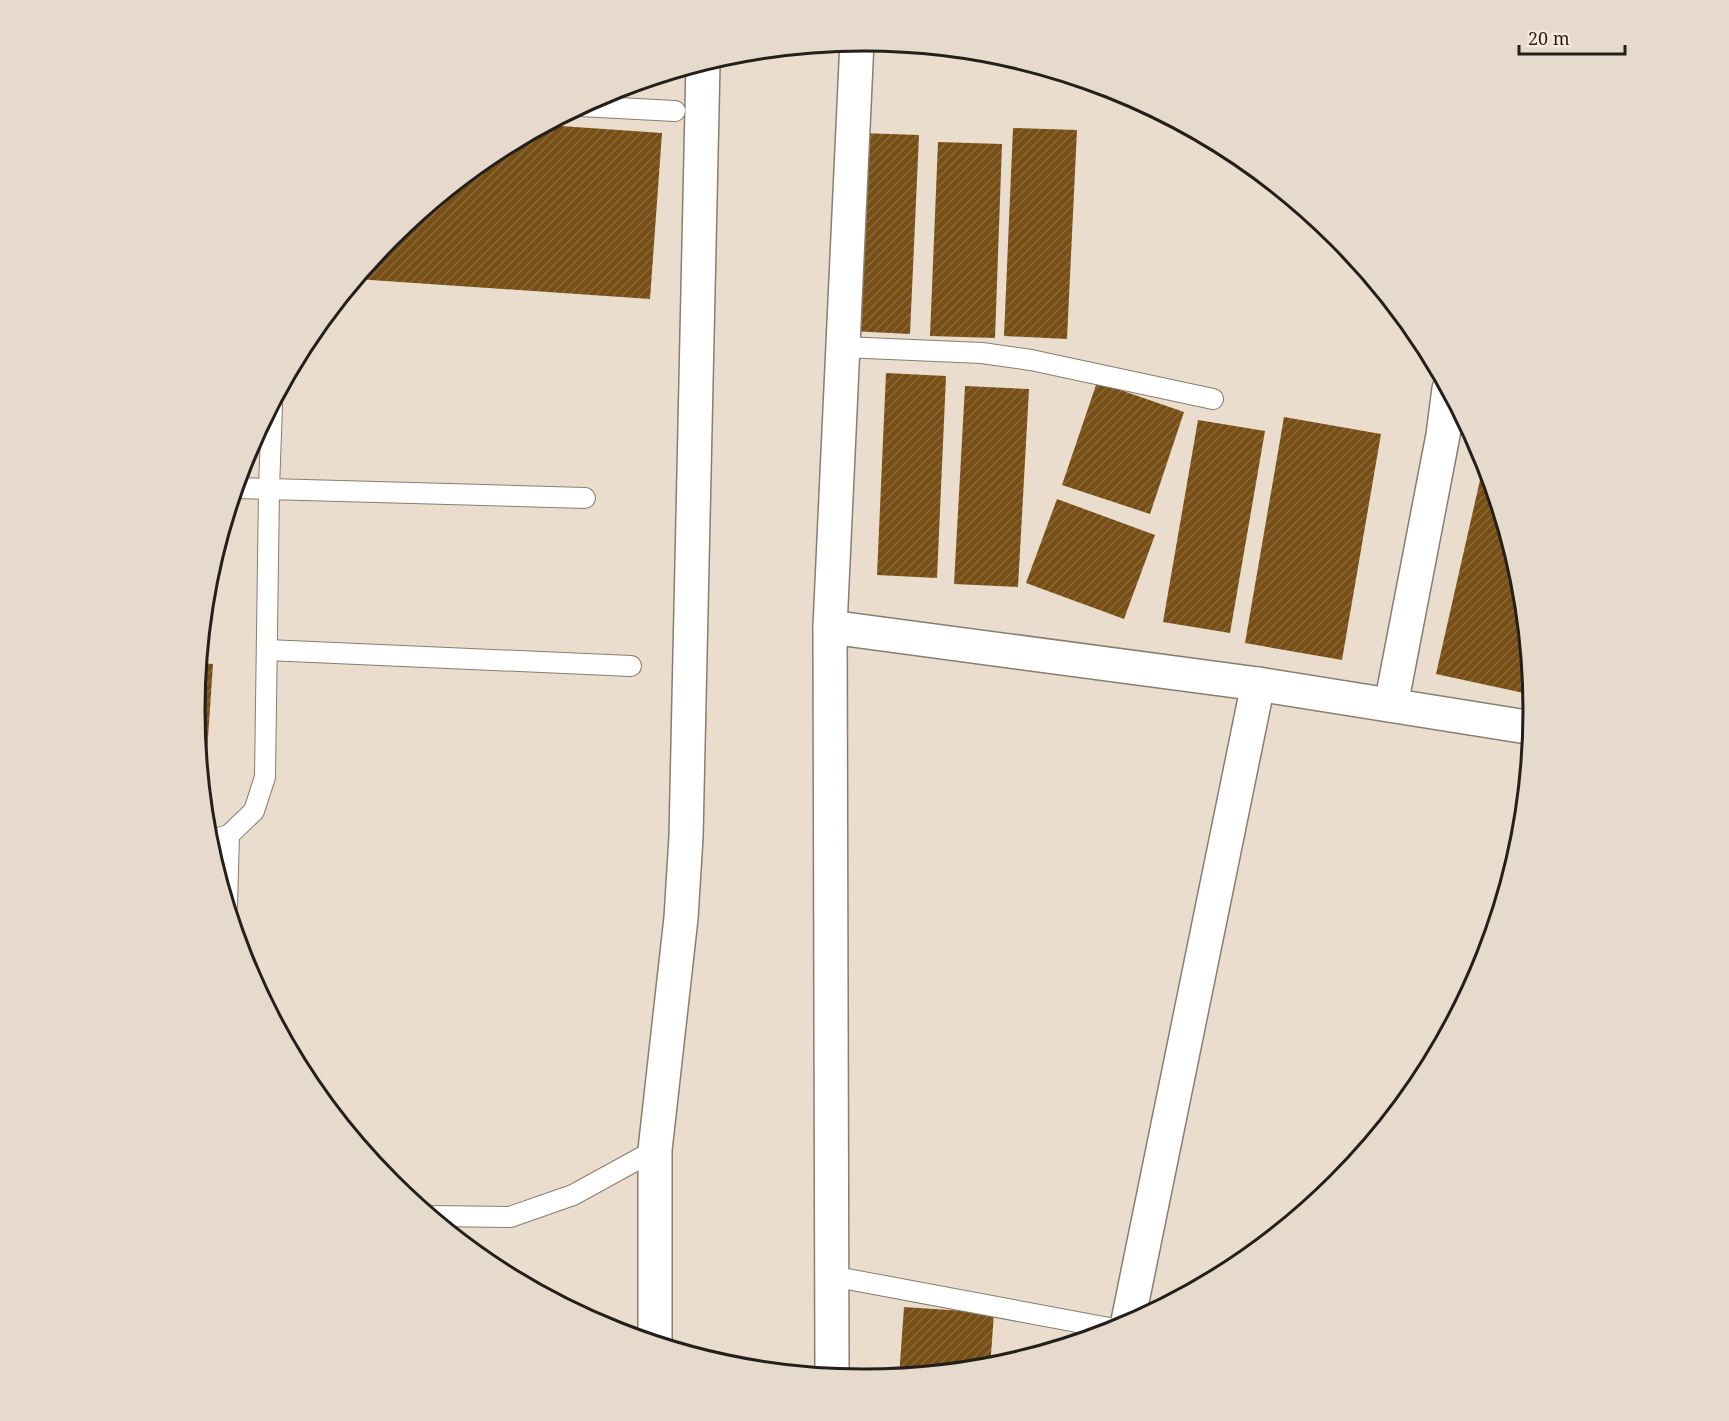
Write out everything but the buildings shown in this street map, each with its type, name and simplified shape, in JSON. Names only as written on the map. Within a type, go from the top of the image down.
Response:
[{"type":"street","points":[[832,1369],[830,627],[857,51]]},
{"type":"street","points":[[655,1336],[655,1150],[681,918],[686,837],[703,71]]},
{"type":"street","points":[[1391,705],[1453,424]]},
{"type":"street","points":[[830,627],[1258,684],[1524,726]]},
{"type":"street","points":[[1128,1315],[1258,684]]},
{"type":"lane","points":[[599,107],[675,111]]},
{"type":"lane","points":[[843,347],[982,353],[1030,360],[1213,399]]},
{"type":"lane","points":[[218,838],[229,835],[254,811],[265,777],[271,423]]},
{"type":"lane","points":[[244,488],[585,498]]},
{"type":"lane","points":[[267,650],[631,666]]},
{"type":"lane","points":[[228,883],[229,835]]},
{"type":"lane","points":[[442,1216],[510,1216],[573,1195],[655,1150]]},
{"type":"lane","points":[[831,1276],[1100,1326]]}]
